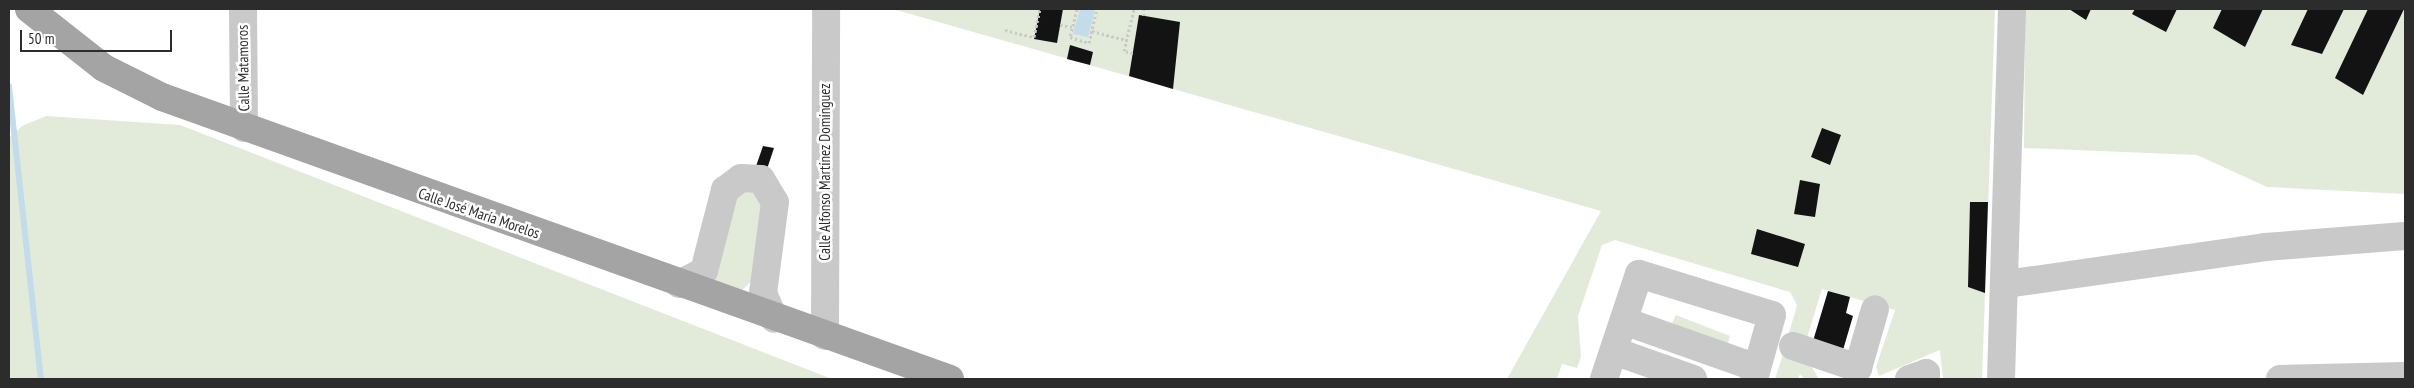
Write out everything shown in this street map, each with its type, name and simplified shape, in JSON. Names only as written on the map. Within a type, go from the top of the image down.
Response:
[{"type":"main road","name":"Calle José María Morelos","points":[[29,9],[104,68],[162,97],[774,319],[950,379]]},
{"type":"street","name":"Calle Matamoros","points":[[242,9],[244,128]]},
{"type":"street","name":"Calle Alfonso Martínez Domínguez","points":[[824,336],[826,9]]},
{"type":"street","points":[[2001,379],[2006,284],[2012,9]]},
{"type":"street","points":[[679,284],[704,271],[725,190],[741,178],[761,179],[775,202],[763,293],[774,319]]},
{"type":"street","points":[[2006,284],[2265,247],[2405,236]]},
{"type":"street","points":[[1604,379],[1640,274],[1772,315],[1750,376],[1619,336]]},
{"type":"street","points":[[1793,346],[1846,371],[1858,368],[1875,310]]},
{"type":"street","points":[[1619,336],[1693,379]]},
{"type":"street","points":[[1909,379],[1926,373],[1926,379]]},
{"type":"street","points":[[2280,379],[2405,376]]},
{"type":"path","points":[[1005,30],[1034,36],[1040,9]]},
{"type":"path","points":[[1077,9],[1070,37],[1089,43],[1097,9]]},
{"type":"path","points":[[1133,53],[1124,51],[1134,9]]},
{"type":"path","points":[[1144,9],[1144,16]]},
{"type":"path","points":[[1060,24],[1072,27]]},
{"type":"path","points":[[1092,31],[1126,40]]},
{"type":"green space","points":[[893,9],[1995,9],[1982,379],[1943,379],[1940,350],[1879,376],[1876,367],[1895,310],[1822,289],[1807,338],[1789,333],[1797,305],[1790,292],[1615,240],[1602,245],[1578,316],[1581,357],[1577,368],[1562,364],[1557,379],[1507,379],[1601,211]]},
{"type":"green space","points":[[2025,9],[2405,9],[2405,194],[2267,187],[2197,155],[2024,148]]},
{"type":"green space","points":[[46,116],[180,125],[832,379],[9,379],[9,138],[22,126]]},
{"type":"green space","points":[[734,192],[762,192],[759,274],[738,294],[716,286],[715,277]]},
{"type":"green space","points":[[1676,315],[1730,336],[1727,347],[1672,323]]},
{"type":"green space","points":[[1783,354],[1809,363],[1819,379],[1804,379],[1800,374],[1798,379],[1775,379]]},
{"type":"water","points":[[1080,9],[1095,9],[1088,37],[1073,34]]},
{"type":"building","points":[[1040,9],[1063,9],[1057,43],[1034,39]]},
{"type":"building","points":[[2069,9],[2091,9],[2086,20]]},
{"type":"building","points":[[2135,9],[2177,9],[2166,32],[2132,14]]},
{"type":"building","points":[[2222,9],[2263,9],[2245,47],[2213,28]]},
{"type":"building","points":[[2308,9],[2344,9],[2322,54],[2291,45]]},
{"type":"building","points":[[2368,9],[2404,9],[2363,95],[2335,78]]},
{"type":"building","points":[[1139,15],[1180,22],[1173,89],[1129,76]]},
{"type":"building","points":[[1070,45],[1093,52],[1090,65],[1067,59]]},
{"type":"building","points":[[1822,128],[1841,135],[1830,165],[1811,157]]},
{"type":"building","points":[[763,146],[774,148],[765,175],[754,172]]},
{"type":"building","points":[[1800,180],[1820,184],[1815,217],[1794,214]]},
{"type":"building","points":[[1970,202],[1988,202],[1985,293],[1968,287]]},
{"type":"building","points":[[1757,229],[1805,244],[1798,267],[1751,254]]},
{"type":"building","points":[[1828,291],[1850,297],[1846,313],[1853,316],[1843,350],[1813,341]]},
{"type":"waterway","points":[[9,86],[41,379]]}]
